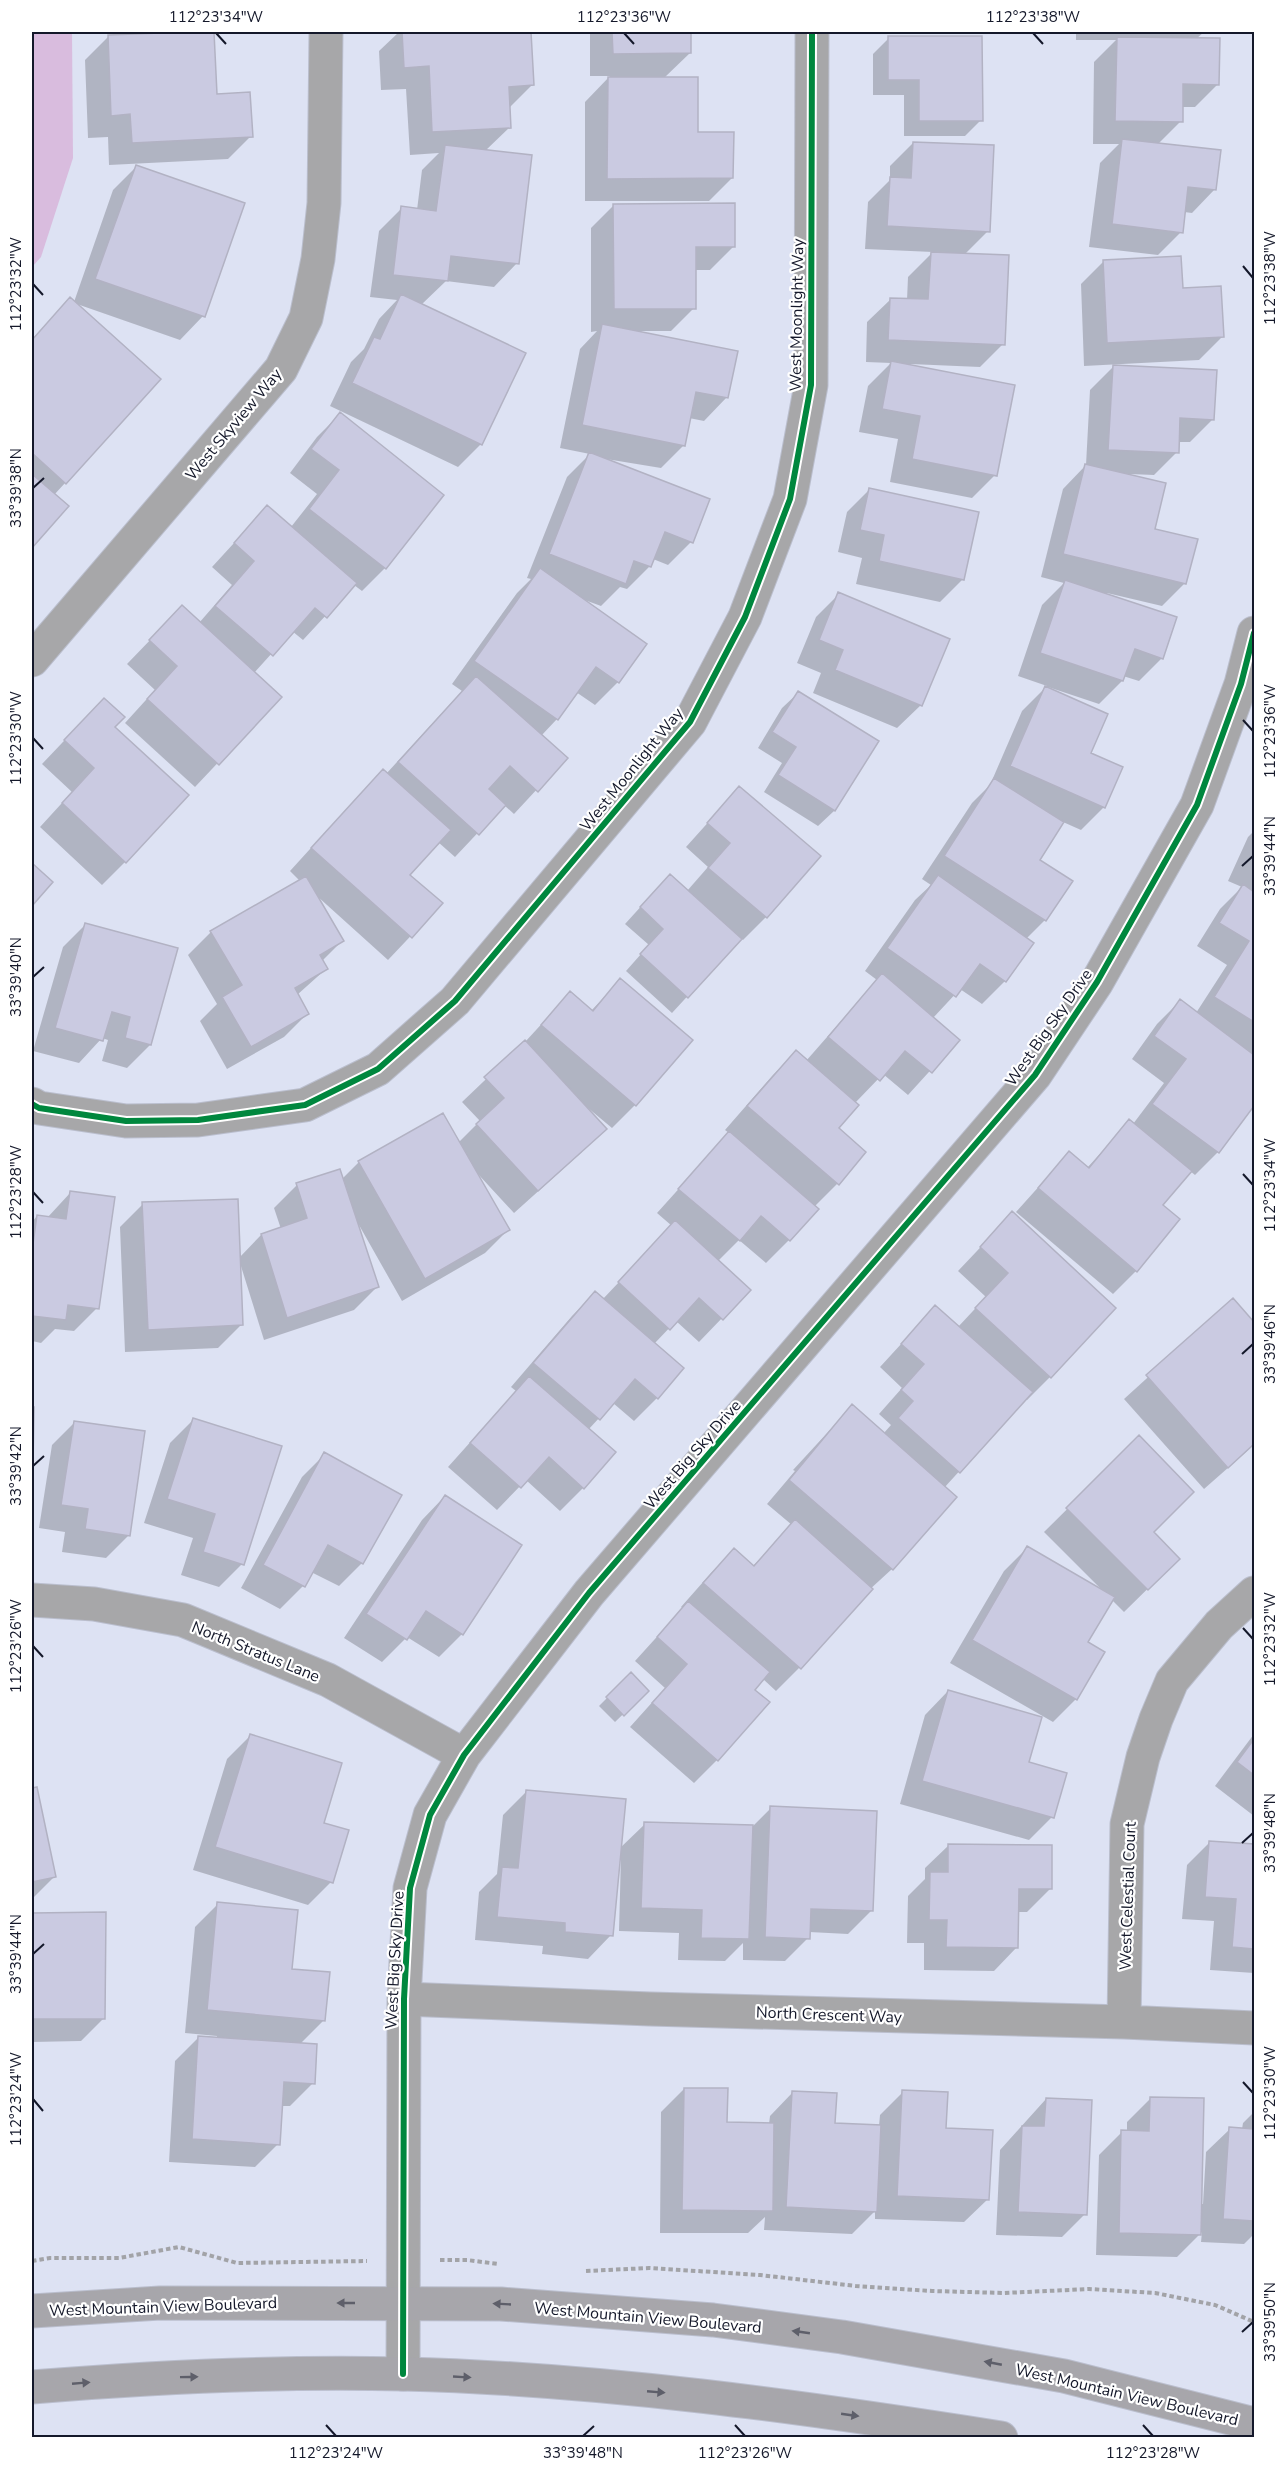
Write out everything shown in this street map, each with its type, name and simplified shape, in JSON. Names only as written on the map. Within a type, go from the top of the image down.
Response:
[{"type":"street","name":"West Skyview Way","points":[[32,660],[281,369],[306,318],[318,259],[324,203],[326,32]]},
{"type":"street","name":"West Moonlight Way","points":[[32,1104],[39,1108],[126,1121],[198,1120],[305,1105],[378,1069],[455,1000],[690,722],[745,617],[790,499],[811,384],[812,32]]},
{"type":"street","name":"West Big Sky Drive","points":[[403,2374],[404,1999],[410,1888],[430,1815],[464,1755],[589,1593],[1035,1075],[1097,982],[1197,805],[1248,686],[1254,633]]},
{"type":"street","name":"West Celestial Court","points":[[1124,2022],[1127,1824],[1143,1757],[1172,1682],[1219,1625],[1254,1593]]},
{"type":"street","name":"North Stratus Lane","points":[[32,1600],[94,1604],[183,1620],[328,1680],[464,1755]]},
{"type":"street","name":"North Crescent Way","points":[[404,1999],[1254,2028]]},
{"type":"street","name":"West Mountain View Boulevard","points":[[32,2311],[160,2303],[501,2304],[713,2320],[842,2337],[1064,2376],[1254,2424]]},
{"type":"street","points":[[32,2387],[131,2379],[403,2374],[521,2380],[728,2398],[1001,2438]]},
{"type":"path","points":[[32,2261],[50,2258],[119,2258],[179,2247],[237,2263],[467,2260],[499,2265]]},
{"type":"path","points":[[585,2271],[671,2270],[760,2275],[856,2286],[942,2291],[1004,2293],[1089,2289],[1155,2293],[1215,2305],[1254,2322]]},
{"type":"shaded area","points":[[32,32],[72,32],[73,158],[41,257],[32,267]]},
{"type":"building","points":[[214,32],[217,94],[250,92],[253,137],[132,143],[130,114],[111,116],[108,35]]},
{"type":"building","points":[[402,32],[531,32],[534,85],[509,87],[511,128],[432,132],[429,66],[404,68]]},
{"type":"building","points":[[612,32],[691,32],[691,53],[613,54]]},
{"type":"building","points":[[888,36],[982,36],[983,121],[919,121],[919,80],[888,80]]},
{"type":"building","points":[[1117,37],[1220,38],[1219,85],[1183,84],[1183,122],[1115,121]]},
{"type":"building","points":[[608,77],[698,77],[698,132],[734,132],[733,178],[607,179]]},
{"type":"building","points":[[1122,139],[1221,150],[1216,190],[1188,187],[1183,233],[1112,224]]},
{"type":"building","points":[[913,142],[994,145],[990,232],[887,226],[890,177],[911,178]]},
{"type":"building","points":[[445,145],[532,155],[519,264],[451,256],[448,281],[393,275],[401,206],[436,211]]},
{"type":"building","points":[[136,165],[245,203],[205,317],[95,279]]},
{"type":"building","points":[[735,203],[735,247],[696,247],[696,309],[614,309],[613,204]]},
{"type":"building","points":[[931,252],[1009,255],[1005,345],[888,340],[890,298],[928,299]]},
{"type":"building","points":[[1181,256],[1183,288],[1221,286],[1224,337],[1107,343],[1103,260]]},
{"type":"building","points":[[401,294],[526,353],[482,445],[352,383],[374,337],[380,339]]},
{"type":"building","points":[[70,297],[161,379],[66,484],[32,453],[32,340]]},
{"type":"building","points":[[602,324],[738,351],[728,398],[696,392],[685,446],[582,425]]},
{"type":"building","points":[[891,361],[1015,385],[997,476],[912,459],[920,416],[882,409]]},
{"type":"building","points":[[1113,365],[1217,370],[1214,420],[1180,418],[1179,453],[1108,450]]},
{"type":"building","points":[[340,412],[444,495],[386,569],[309,509],[339,470],[311,449]]},
{"type":"building","points":[[589,452],[710,499],[693,543],[665,532],[651,567],[634,561],[626,584],[549,554]]},
{"type":"building","points":[[1085,464],[1166,483],[1155,529],[1198,539],[1186,584],[1063,554]]},
{"type":"building","points":[[32,474],[69,506],[32,548]]},
{"type":"building","points":[[869,488],[979,512],[964,580],[879,561],[884,535],[860,530]]},
{"type":"building","points":[[267,505],[357,583],[327,618],[315,608],[273,656],[215,606],[254,561],[234,543]]},
{"type":"building","points":[[540,568],[647,644],[619,683],[596,667],[558,720],[474,661]]},
{"type":"building","points":[[1065,580],[1177,617],[1163,659],[1135,649],[1123,681],[1040,653]]},
{"type":"building","points":[[838,592],[950,639],[922,706],[835,670],[843,650],[819,640]]},
{"type":"building","points":[[182,605],[282,697],[219,765],[147,699],[177,666],[149,640]]},
{"type":"building","points":[[476,676],[568,758],[538,792],[510,766],[489,789],[506,805],[479,835],[398,762]]},
{"type":"building","points":[[1045,686],[1108,714],[1091,753],[1123,767],[1105,808],[1010,766]]},
{"type":"building","points":[[798,691],[879,741],[835,811],[778,775],[796,747],[772,732]]},
{"type":"building","points":[[104,698],[125,717],[115,727],[189,795],[126,863],[62,803],[94,768],[64,740]]},
{"type":"building","points":[[383,769],[451,830],[410,875],[443,903],[412,938],[311,848]]},
{"type":"building","points":[[994,778],[1064,822],[1040,860],[1073,881],[1046,921],[944,856]]},
{"type":"building","points":[[739,786],[821,856],[767,918],[708,868],[730,843],[707,823]]},
{"type":"building","points":[[32,863],[53,882],[32,906]]},
{"type":"building","points":[[670,874],[742,939],[688,998],[640,954],[663,929],[640,907]]},
{"type":"building","points":[[938,875],[1034,943],[1006,982],[980,964],[956,997],[887,948]]},
{"type":"building","points":[[306,876],[344,941],[320,955],[328,969],[295,988],[309,1014],[251,1047],[222,997],[242,985],[210,931]]},
{"type":"building","points":[[1243,884],[1254,892],[1254,1022],[1214,997],[1249,941],[1219,923]]},
{"type":"building","points":[[85,923],[178,948],[151,1045],[125,1038],[130,1017],[112,1012],[103,1041],[55,1028]]},
{"type":"building","points":[[882,973],[960,1040],[932,1073],[905,1051],[880,1081],[828,1037]]},
{"type":"building","points":[[620,978],[693,1040],[636,1106],[541,1025],[570,991],[593,1011]]},
{"type":"building","points":[[1180,999],[1254,1055],[1254,1106],[1219,1153],[1152,1104],[1186,1059],[1154,1036]]},
{"type":"building","points":[[525,1040],[607,1129],[538,1191],[476,1124],[504,1098],[484,1077]]},
{"type":"building","points":[[796,1050],[859,1105],[839,1128],[866,1152],[839,1185],[747,1106]]},
{"type":"building","points":[[443,1113],[510,1230],[425,1279],[358,1161]]},
{"type":"building","points":[[1129,1119],[1192,1171],[1163,1205],[1180,1219],[1137,1272],[1038,1188],[1069,1151],[1089,1168]]},
{"type":"building","points":[[729,1131],[819,1209],[790,1241],[761,1216],[740,1241],[678,1189]]},
{"type":"building","points":[[340,1169],[379,1287],[287,1318],[261,1234],[307,1218],[296,1183]]},
{"type":"building","points":[[70,1191],[115,1197],[99,1309],[68,1305],[66,1320],[32,1316],[32,1251],[37,1215],[66,1219]]},
{"type":"building","points":[[238,1199],[243,1325],[148,1330],[142,1202]]},
{"type":"building","points":[[1012,1211],[1116,1308],[1051,1378],[975,1308],[1008,1273],[980,1247]]},
{"type":"building","points":[[675,1220],[751,1290],[723,1320],[699,1298],[670,1330],[618,1282]]},
{"type":"building","points":[[595,1291],[684,1368],[658,1399],[635,1379],[600,1420],[533,1363]]},
{"type":"building","points":[[1233,1298],[1254,1322],[1254,1444],[1228,1468],[1146,1375]]},
{"type":"building","points":[[935,1305],[1033,1392],[960,1473],[898,1418],[913,1401],[901,1390],[924,1364],[901,1344]]},
{"type":"building","points":[[529,1376],[616,1452],[584,1489],[549,1457],[521,1488],[470,1443]]},
{"type":"building","points":[[852,1404],[957,1497],[893,1570],[789,1480]]},
{"type":"building","points":[[32,1407],[34,1407],[32,1523]]},
{"type":"building","points":[[193,1418],[282,1446],[244,1565],[203,1552],[215,1514],[167,1499]]},
{"type":"building","points":[[74,1421],[145,1431],[130,1536],[85,1529],[88,1509],[61,1505]]},
{"type":"building","points":[[1139,1435],[1194,1492],[1154,1532],[1180,1559],[1148,1590],[1066,1508]]},
{"type":"building","points":[[324,1452],[402,1495],[363,1564],[328,1545],[305,1587],[263,1565]]},
{"type":"building","points":[[445,1495],[522,1545],[463,1635],[426,1611],[407,1640],[366,1614]]},
{"type":"building","points":[[795,1519],[873,1589],[801,1669],[703,1583],[734,1548],[754,1566]]},
{"type":"building","points":[[1027,1546],[1115,1597],[1088,1642],[1105,1652],[1077,1700],[972,1640]]},
{"type":"building","points":[[688,1601],[770,1672],[755,1690],[770,1702],[718,1761],[652,1703],[687,1664],[657,1637]]},
{"type":"building","points":[[631,1672],[649,1691],[624,1716],[606,1697]]},
{"type":"building","points":[[948,1690],[1042,1717],[1029,1762],[1067,1773],[1054,1818],[922,1781]]},
{"type":"building","points":[[250,1734],[342,1763],[324,1823],[349,1830],[333,1883],[215,1847]]},
{"type":"building","points":[[1254,1739],[1254,1775],[1237,1762]]},
{"type":"building","points":[[37,1787],[56,1877],[32,1882],[32,1788]]},
{"type":"building","points":[[526,1790],[626,1799],[613,1936],[565,1932],[565,1923],[497,1917],[502,1867],[518,1868]]},
{"type":"building","points":[[770,1806],[877,1811],[873,1911],[811,1909],[810,1939],[765,1937]]},
{"type":"building","points":[[644,1822],[753,1825],[749,1939],[701,1938],[702,1910],[641,1908]]},
{"type":"building","points":[[1209,1841],[1254,1844],[1254,1949],[1232,1947],[1236,1899],[1205,1897]]},
{"type":"building","points":[[948,1844],[1052,1845],[1052,1889],[1019,1889],[1018,1948],[946,1947],[947,1920],[929,1920],[930,1872],[948,1872]]},
{"type":"building","points":[[217,1902],[298,1910],[292,1969],[330,1972],[325,2021],[207,2010]]},
{"type":"building","points":[[106,1912],[105,2019],[32,2019],[32,1913]]},
{"type":"building","points":[[198,2036],[317,2044],[315,2084],[284,2082],[280,2145],[192,2139]]},
{"type":"building","points":[[684,2088],[728,2088],[727,2122],[774,2123],[773,2211],[682,2210]]},
{"type":"building","points":[[902,2090],[948,2092],[946,2128],[993,2130],[989,2200],[897,2196]]},
{"type":"building","points":[[792,2091],[837,2093],[835,2123],[881,2125],[877,2212],[786,2207]]},
{"type":"building","points":[[1150,2097],[1204,2098],[1201,2235],[1119,2233],[1121,2130],[1149,2131]]},
{"type":"building","points":[[1046,2098],[1092,2100],[1087,2215],[1018,2212],[1022,2126],[1044,2126]]},
{"type":"building","points":[[1229,2127],[1254,2129],[1254,2221],[1223,2219]]},
{"type":"cycle path","points":[[32,1104],[39,1108],[126,1121],[198,1120],[305,1105],[378,1069],[455,1001],[690,722],[745,617],[790,499],[811,385],[812,32]]},
{"type":"cycle path","points":[[403,2374],[404,1999],[410,1888],[430,1815],[464,1755],[589,1593],[1035,1075],[1097,982],[1197,805],[1241,684],[1254,633]]}]
